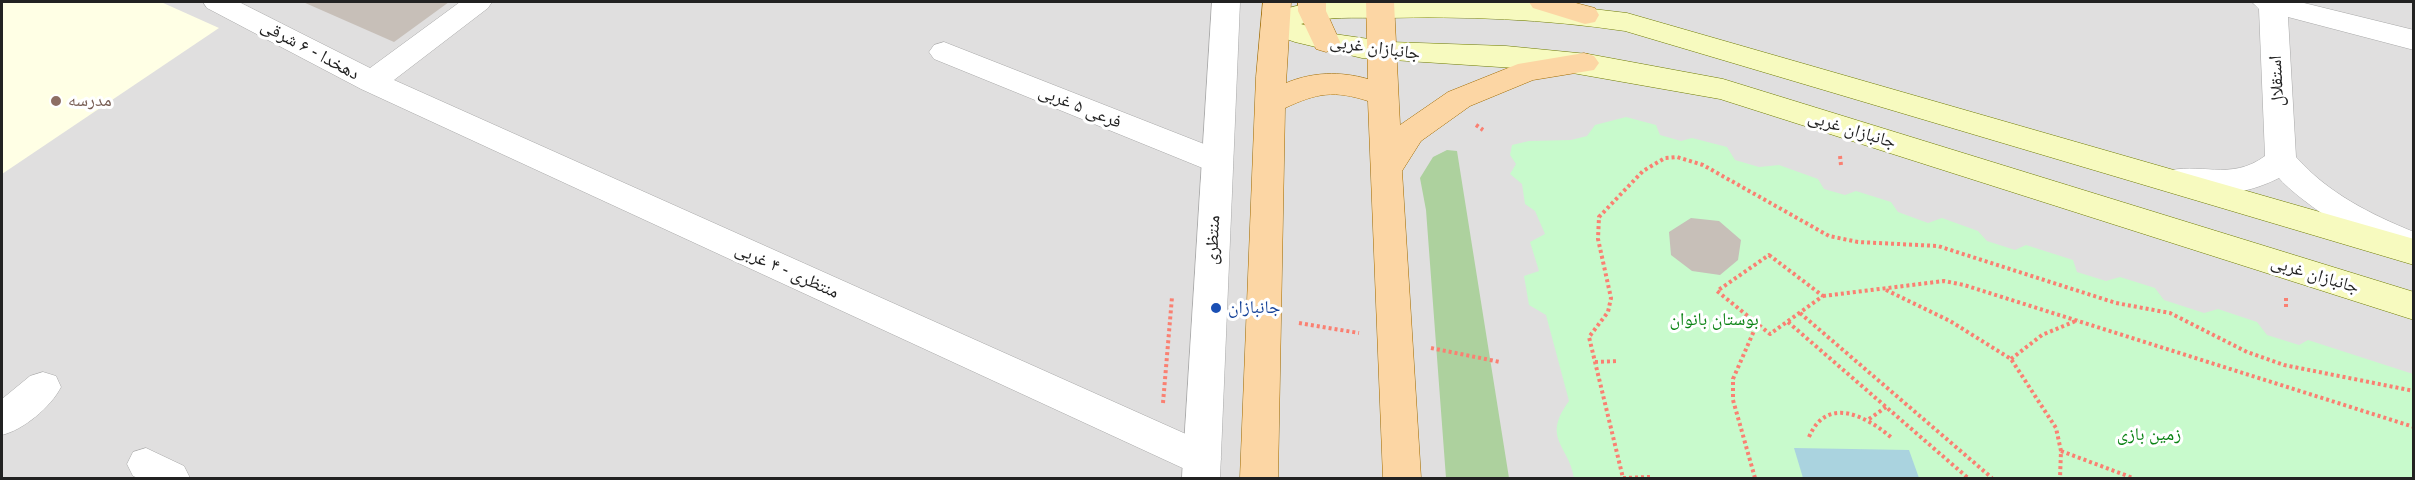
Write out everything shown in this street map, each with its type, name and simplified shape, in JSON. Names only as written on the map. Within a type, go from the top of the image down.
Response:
[{"type":"main road","points":[[1543,2],[1585,15]]},
{"type":"main road","points":[[1380,5],[1402,478]]},
{"type":"main road","name":"جانبازان غربی","points":[[1276,16],[1312,6],[1380,5],[1506,8],[1585,15],[1627,22],[2414,252]]},
{"type":"main road","points":[[1312,6],[1326,42]]},
{"type":"main road","points":[[1506,8],[1492,15],[1491,25],[1501,34],[1516,41],[1623,67]]},
{"type":"main road","points":[[1259,478],[1276,16]]},
{"type":"main road","name":"جانبازان غربی","points":[[1276,16],[1326,42],[1381,52],[1505,56],[1623,67],[1723,89],[2414,306]]},
{"type":"main road","points":[[1386,170],[1410,133],[1459,99],[1528,71],[1584,63]]},
{"type":"main road","points":[[1272,102],[1311,84],[1352,85],[1384,95]]},
{"type":"street","name":"دهخدا - ۶ شرقی","points":[[217,2],[372,82]]},
{"type":"street","points":[[372,82],[478,2]]},
{"type":"street","name":"منتظری","points":[[1202,469],[1216,161],[1226,2]]},
{"type":"street","points":[[2271,2],[2414,40]]},
{"type":"street","name":"استقلال","points":[[2271,2],[2281,160]]},
{"type":"street","name":"فرعی ۵ غربی","points":[[944,52],[1216,161]]},
{"type":"street","name":"منتظری - ۴ غربی","points":[[372,82],[1202,469]]},
{"type":"street","points":[[2167,178],[2213,184],[2239,181],[2269,171],[2281,160],[2294,178],[2349,217],[2414,247]]},
{"type":"street","points":[[2,420],[43,387]]},
{"type":"path","points":[[1650,477],[1623,478],[1589,337],[1595,325],[1604,319],[1611,306],[1597,229],[1600,215],[1648,165],[1667,157],[1690,158],[1704,164],[1717,175],[1828,236],[1858,242],[1938,246],[2116,303],[2170,313],[2194,322],[2247,352],[2284,365],[2414,391]]},
{"type":"path","points":[[1823,297],[1769,255],[1717,291],[1770,334],[1823,297],[1944,281],[2078,320],[2414,426]]},
{"type":"path","points":[[1885,289],[1950,321],[2011,359],[2056,428],[2061,452],[2060,478]]},
{"type":"path","points":[[1172,299],[1209,308]]},
{"type":"path","points":[[1800,313],[1992,478]]},
{"type":"path","points":[[1264,319],[1334,328],[1500,362]]},
{"type":"path","points":[[2011,359],[2027,342],[2078,320]]},
{"type":"path","points":[[1788,322],[1968,478]]},
{"type":"path","points":[[1755,478],[1733,400],[1733,378],[1757,324]]},
{"type":"path","points":[[1595,362],[1619,361]]},
{"type":"path","points":[[1869,419],[1886,407]]},
{"type":"path","points":[[1809,437],[1811,427],[1818,419],[1829,414],[1855,414],[1869,419],[1892,438]]},
{"type":"path","points":[[2061,452],[2133,478]]},
{"type":"shaded area","points":[[2,2],[2413,2],[2413,478],[2,478]]},
{"type":"shaded area","name":"مدرسه","points":[[2,2],[161,2],[219,28],[2,174]]},
{"type":"green space","name":"بوستان بانوان","points":[[1626,117],[1656,125],[1660,135],[1681,141],[1692,138],[1727,147],[1735,160],[1759,167],[1779,165],[1818,179],[1824,189],[1845,195],[1856,191],[1891,202],[1898,212],[1928,223],[1942,218],[1978,231],[1987,241],[2015,250],[2026,245],[2073,260],[2077,272],[2106,281],[2120,277],[2155,288],[2164,300],[2204,313],[2218,309],[2257,322],[2267,335],[2299,345],[2308,340],[2413,374],[2413,478],[1574,478],[1557,433],[1557,424],[1569,401],[1546,315],[1529,305],[1524,276],[1539,271],[1530,242],[1545,234],[1535,211],[1525,204],[1522,184],[1510,174],[1516,164],[1510,155],[1512,145],[1529,141],[1571,140],[1587,136],[1595,125]]},
{"type":"green space","points":[[1447,150],[1457,151],[1509,478],[1446,478],[1426,210],[1420,178],[1433,157]]},
{"type":"water","points":[[1794,448],[1909,450],[1919,478],[1803,478]]},
{"type":"building","points":[[303,2],[449,2],[394,42]]},
{"type":"building","points":[[1691,218],[1719,221],[1741,240],[1738,260],[1720,275],[1692,271],[1671,255],[1669,232]]},
{"type":"place","name":"مدرسه","points":[[56,101]]},
{"type":"place","name":"جانبازان","points":[[1216,308]]},
{"type":"park label","name":"زمین بازی","points":[[2149,435]]}]
